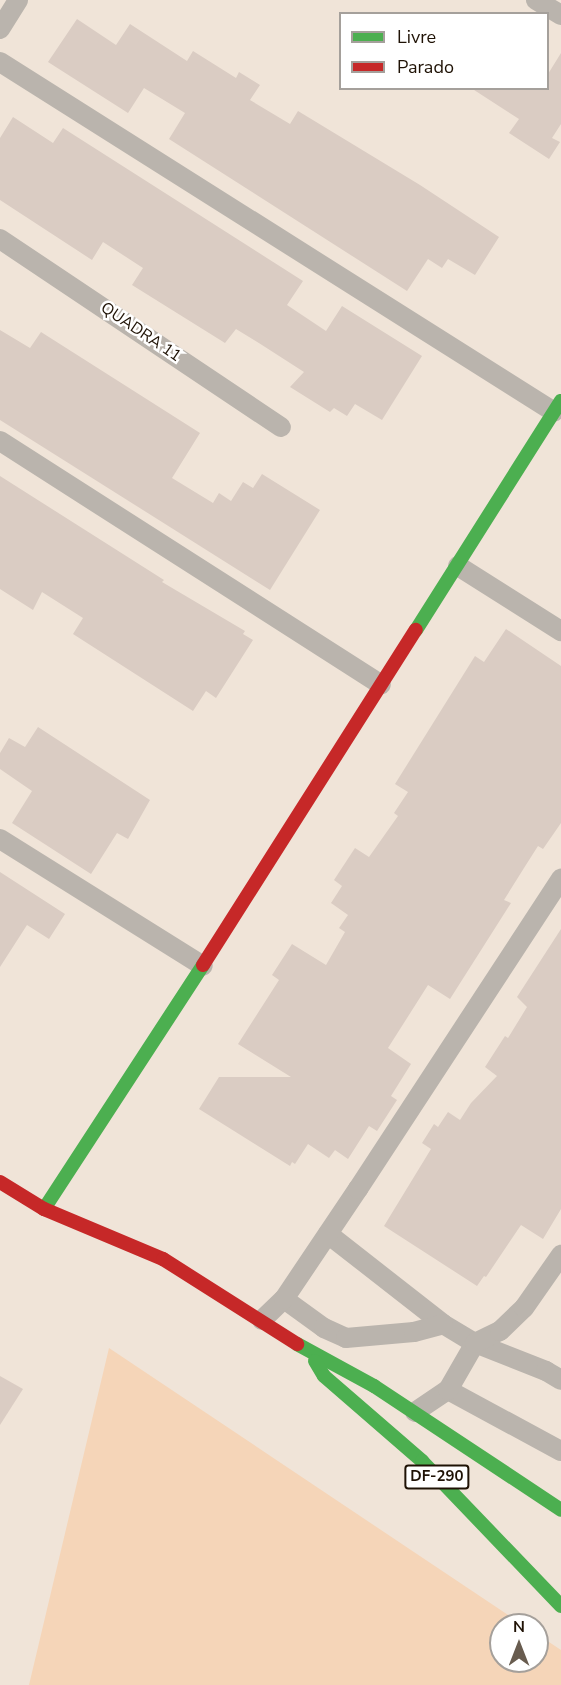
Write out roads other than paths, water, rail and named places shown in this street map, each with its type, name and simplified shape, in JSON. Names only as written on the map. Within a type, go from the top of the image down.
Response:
[{"type":"main road","points":[[44,1209],[458,566],[557,407]]},
{"type":"main road","name":"DF-290","points":[[0,1182],[44,1209],[163,1259],[309,1352],[341,1366],[415,1412],[561,1510]]},
{"type":"main road","name":"DF-290","points":[[309,1352],[324,1376],[422,1461],[561,1606]]},
{"type":"street","points":[[0,29],[18,0]]},
{"type":"street","points":[[536,0],[561,15]]},
{"type":"street","points":[[0,62],[557,407]]},
{"type":"street","name":"QUADRA 11","points":[[0,239],[281,427]]},
{"type":"street","points":[[0,441],[381,685]]},
{"type":"street","points":[[458,566],[561,631]]},
{"type":"street","points":[[0,839],[202,966]]},
{"type":"street","points":[[262,1320],[284,1299],[561,879]]},
{"type":"street","points":[[328,1234],[443,1324],[475,1343],[546,1371],[561,1380]]},
{"type":"street","points":[[415,1412],[447,1390],[475,1343],[500,1331],[524,1308],[561,1256]]},
{"type":"street","points":[[284,1299],[324,1328],[346,1338],[414,1332],[443,1324]]},
{"type":"street","points":[[447,1390],[561,1451]]}]
